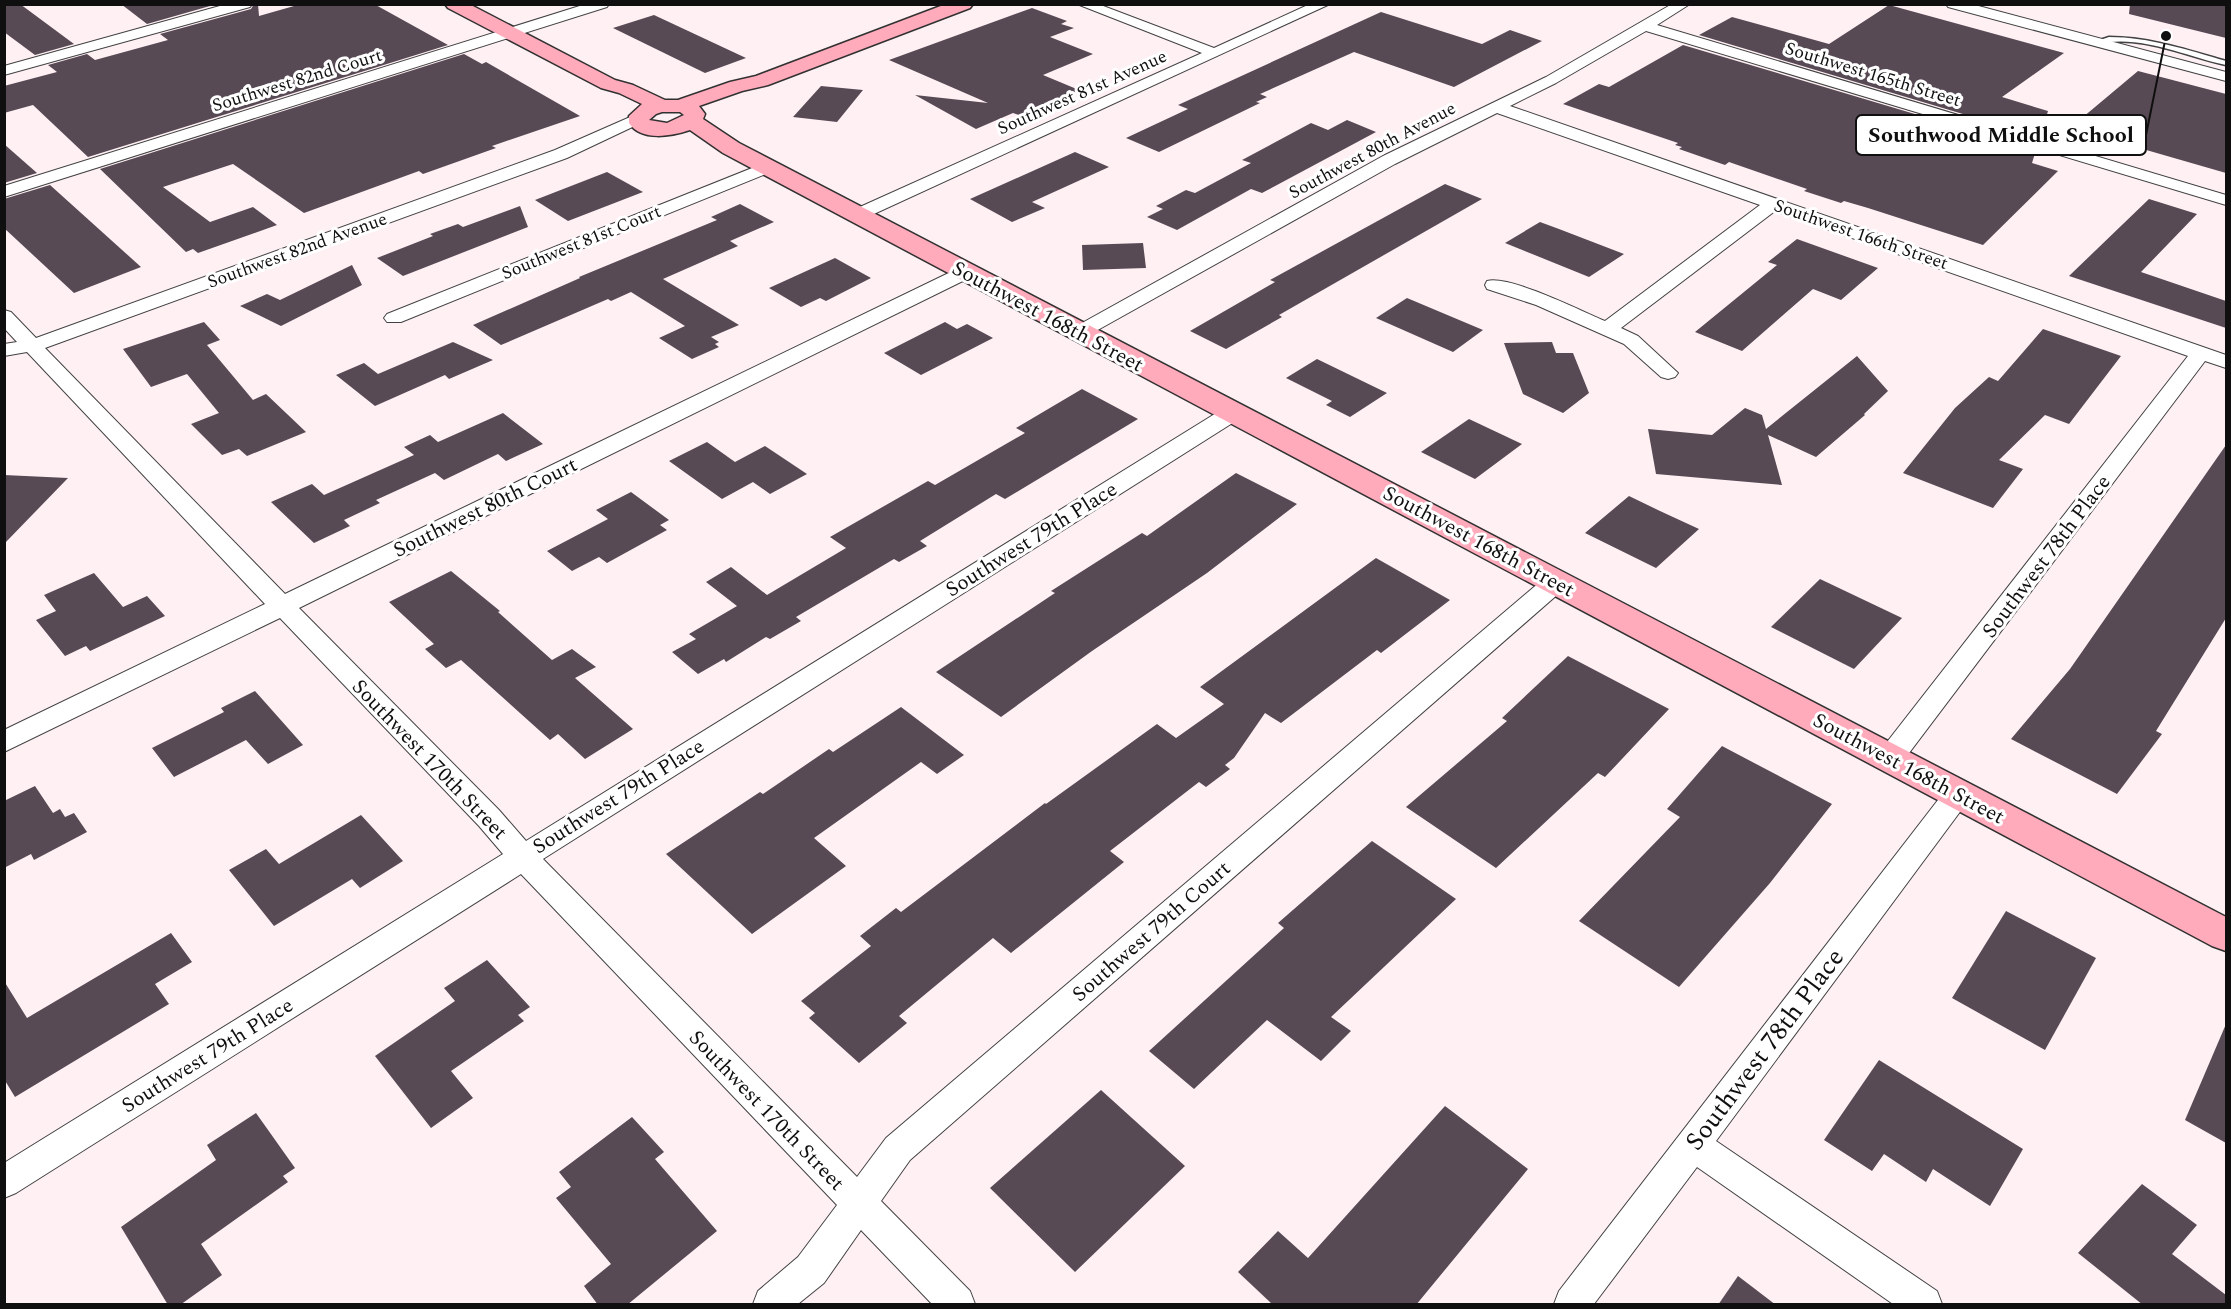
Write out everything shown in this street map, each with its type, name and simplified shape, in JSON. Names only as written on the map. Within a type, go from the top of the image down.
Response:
[{"type":"street","name":"Southwest 168th Street","points":[[454,4],[609,84],[612,93],[668,116],[707,142],[731,148],[2226,935]]},
{"type":"street","name":"Southwest 82nd Court","points":[[4,192],[602,4]]},
{"type":"street","name":"Southwest 82nd Avenue","points":[[4,350],[34,345],[561,154],[747,90],[761,81],[964,4]]},
{"type":"street","points":[[1084,4],[1215,53]]},
{"type":"street","name":"Southwest 81st Avenue","points":[[857,214],[1323,4]]},
{"type":"street","name":"Southwest 80th Avenue","points":[[1080,332],[1389,160],[1551,80],[1683,4]]},
{"type":"street","points":[[1953,4],[1983,8],[2097,42],[2226,76]]},
{"type":"street","points":[[4,71],[244,5]]},
{"type":"street","name":"Southwest 165th Street","points":[[1645,26],[2226,200]]},
{"type":"street","name":"Southwest 166th Street","points":[[1496,107],[2226,362]]},
{"type":"street","name":"Southwest 82nd Avenue","points":[[561,154],[668,116]]},
{"type":"street","name":"Southwest 81st Court","points":[[394,318],[767,167]]},
{"type":"street","points":[[1607,329],[1773,204]]},
{"type":"street","name":"Southwest 80th Court","points":[[4,742],[966,273]]},
{"type":"street","points":[[1494,285],[1543,301],[1632,340],[1668,373]]},
{"type":"street","name":"Southwest 170th Street","points":[[4,316],[957,1305]]},
{"type":"street","name":"Southwest 82nd Avenue","points":[[4,369],[34,345]]},
{"type":"street","name":"Southwest 78th Place","points":[[1890,758],[2201,353]]},
{"type":"street","name":"Southwest 79th Place","points":[[4,1182],[1234,412]]},
{"type":"street","name":"Southwest 79th Court","points":[[771,1305],[810,1270],[898,1149],[1556,582]]},
{"type":"street","name":"Southwest 78th Place","points":[[1572,1305],[1958,794]]},
{"type":"street","points":[[1692,1144],[1924,1305]]},
{"type":"lane","points":[[2097,42],[2109,38],[2127,40],[2226,63]]},
{"type":"building","points":[[4,4],[20,4],[74,44],[35,55],[4,32]]},
{"type":"building","points":[[121,4],[217,4],[147,24]]},
{"type":"building","points":[[254,4],[258,4],[259,16],[301,4],[374,4],[448,45],[88,157],[33,105],[4,113],[4,86],[57,72],[48,65],[87,54],[95,60],[168,40],[160,34],[251,9]]},
{"type":"building","points":[[2130,4],[2226,4],[2226,38],[2129,14]]},
{"type":"building","points":[[1889,5],[2064,53],[2002,97],[2048,111],[2040,137],[1699,35],[1732,17],[1829,44]]},
{"type":"building","points":[[1032,8],[1067,21],[1061,24],[1074,28],[1050,37],[1093,54],[1043,75],[1079,90],[1019,115],[1013,113],[976,129],[915,95],[988,103],[889,60]]},
{"type":"building","points":[[1381,12],[1482,44],[1510,30],[1542,41],[1454,87],[1354,52],[1260,94],[1267,97],[1256,102],[1260,103],[1159,152],[1126,138],[1188,109],[1178,105]]},
{"type":"building","points":[[654,15],[746,58],[705,73],[613,28]]},
{"type":"building","points":[[1683,45],[2036,150],[2032,163],[2058,171],[1983,245],[1868,208],[1844,201],[1841,203],[1804,191],[1807,189],[1729,162],[1725,165],[1679,149],[1682,147],[1675,145],[1678,143],[1563,104],[1599,84],[1609,87]]},
{"type":"building","points":[[464,54],[482,64],[486,62],[580,116],[492,146],[496,148],[423,174],[419,171],[304,213],[233,164],[163,187],[210,222],[253,207],[277,225],[198,253],[193,249],[186,252],[100,169]]},
{"type":"building","points":[[2138,71],[2226,94],[2226,173],[2070,128]]},
{"type":"building","points":[[821,86],[863,90],[837,122],[793,117]]},
{"type":"building","points":[[1347,120],[1376,132],[1262,193],[1251,189],[1177,230],[1147,217],[1163,209],[1156,206],[1186,190],[1195,193],[1251,163],[1242,160],[1311,123],[1328,130]]},
{"type":"building","points":[[4,144],[37,173],[4,183]]},
{"type":"building","points":[[1075,152],[1109,167],[1032,202],[1045,208],[1012,222],[970,199]]},
{"type":"building","points":[[607,172],[643,192],[568,221],[535,200]]},
{"type":"building","points":[[1445,184],[1482,199],[1279,315],[1282,317],[1226,349],[1190,331],[1275,282],[1270,280]]},
{"type":"building","points":[[50,185],[141,267],[74,293],[4,228],[4,199]]},
{"type":"building","points":[[2149,199],[2197,214],[2141,272],[2226,301],[2226,328],[2069,276]]},
{"type":"building","points":[[740,204],[774,222],[730,241],[738,246],[663,279],[739,325],[711,337],[719,342],[715,344],[719,347],[692,359],[659,338],[685,326],[631,292],[611,301],[608,299],[501,345],[473,325],[579,277],[717,220],[711,217]]},
{"type":"building","points":[[520,206],[528,227],[403,276],[377,258],[433,236],[430,234],[458,224],[463,227]]},
{"type":"building","points":[[1540,222],[1624,254],[1589,277],[1505,243]]},
{"type":"building","points":[[1797,239],[1878,268],[1841,300],[1813,289],[1742,351],[1695,332],[1777,265],[1768,262]]},
{"type":"building","points":[[1143,243],[1146,268],[1083,270],[1082,245]]},
{"type":"building","points":[[835,258],[871,278],[826,301],[820,298],[801,307],[769,288]]},
{"type":"building","points":[[352,265],[362,285],[281,326],[240,306],[267,294],[280,300]]},
{"type":"building","points":[[1407,298],[1483,330],[1453,352],[1376,318]]},
{"type":"building","points":[[204,322],[220,340],[207,345],[253,400],[266,394],[306,432],[247,456],[239,449],[222,455],[191,424],[219,413],[187,374],[151,387],[123,349]]},
{"type":"building","points":[[945,322],[957,329],[967,324],[993,338],[921,375],[884,353]]},
{"type":"building","points":[[2043,329],[2121,356],[2069,424],[2045,415],[1999,460],[2023,469],[1993,508],[1903,473],[1955,408],[1989,377],[1998,381]]},
{"type":"building","points":[[453,342],[493,360],[449,379],[445,375],[375,406],[336,375],[364,363],[378,374]]},
{"type":"building","points":[[1552,342],[1556,353],[1573,353],[1589,393],[1563,413],[1523,394],[1504,343]]},
{"type":"building","points":[[1857,356],[1888,391],[1865,415],[1816,457],[1768,435],[1782,485],[1656,474],[1648,429],[1712,435],[1745,408],[1762,415],[1766,429]]},
{"type":"building","points":[[1317,359],[1387,393],[1350,417],[1326,405],[1332,401],[1286,378]]},
{"type":"building","points":[[1082,389],[1138,419],[1005,499],[996,494],[920,541],[927,546],[899,562],[894,559],[796,617],[801,621],[770,639],[766,637],[726,662],[724,659],[698,674],[672,652],[696,639],[689,634],[737,606],[706,582],[731,567],[767,595],[846,548],[830,537],[928,481],[935,485],[1025,433],[1016,428]]},
{"type":"building","points":[[503,413],[543,444],[506,461],[498,454],[444,480],[435,473],[376,500],[380,503],[344,520],[350,526],[314,543],[271,502],[312,484],[324,495],[414,455],[404,447],[430,435],[438,442]]},
{"type":"building","points":[[1469,419],[1522,444],[1475,479],[1421,452]]},
{"type":"building","points":[[707,442],[735,462],[765,446],[807,474],[770,494],[753,482],[722,499],[669,461]]},
{"type":"building","points":[[2226,445],[2226,618],[2156,731],[2162,734],[2117,794],[2011,739],[2070,669]]},
{"type":"building","points":[[1236,473],[1297,504],[1207,573],[1092,651],[1001,717],[936,672],[1055,593],[1051,591],[1142,533],[1147,536]]},
{"type":"building","points":[[4,475],[68,478],[4,544]]},
{"type":"building","points":[[631,492],[669,520],[660,525],[667,530],[607,563],[599,557],[572,571],[547,551],[608,519],[596,510]]},
{"type":"building","points":[[1629,496],[1699,529],[1656,568],[1585,533]]},
{"type":"building","points":[[1376,558],[1450,600],[1381,653],[1377,650],[1281,723],[1265,713],[1234,758],[1225,765],[1230,769],[1206,787],[1199,782],[1110,851],[1124,862],[1011,953],[993,938],[899,1016],[907,1023],[859,1063],[809,1018],[815,1013],[801,1001],[871,946],[860,936],[896,908],[901,912],[1045,803],[1157,724],[1176,738],[1224,704],[1200,687]]},
{"type":"building","points":[[451,571],[500,611],[498,612],[552,660],[572,649],[596,667],[575,678],[633,729],[585,759],[558,734],[550,740],[461,660],[446,668],[425,649],[434,644],[389,602]]},
{"type":"building","points":[[94,573],[123,607],[147,596],[165,616],[90,651],[86,646],[65,656],[36,620],[56,611],[44,595]]},
{"type":"building","points":[[1820,579],[1902,618],[1854,669],[1771,627]]},
{"type":"building","points":[[1568,656],[1669,709],[1605,777],[1598,773],[1496,868],[1406,807],[1507,721],[1502,718]]},
{"type":"building","points":[[255,691],[303,745],[268,764],[246,740],[174,777],[152,748],[224,712],[221,708]]},
{"type":"building","points":[[901,707],[964,755],[937,774],[921,762],[814,838],[846,866],[752,934],[666,854],[760,792],[763,794],[829,749],[833,752]]},
{"type":"building","points":[[1722,746],[1832,804],[1770,883],[1679,987],[1579,921],[1680,817],[1667,809]]},
{"type":"building","points":[[35,786],[53,813],[60,809],[65,817],[74,813],[87,832],[34,860],[31,854],[4,868],[4,801]]},
{"type":"building","points":[[361,815],[403,861],[360,888],[352,879],[274,926],[229,870],[266,849],[279,864]]},
{"type":"building","points":[[1372,841],[1456,899],[1331,1017],[1351,1031],[1321,1061],[1267,1020],[1194,1089],[1149,1051],[1284,928],[1278,923]]},
{"type":"building","points":[[2006,911],[2096,958],[2045,1050],[1952,998]]},
{"type":"building","points":[[171,933],[192,962],[155,984],[169,1004],[15,1097],[4,1079],[4,981],[27,1018]]},
{"type":"building","points":[[487,960],[530,1007],[518,1015],[524,1021],[451,1071],[473,1098],[431,1128],[375,1056],[455,1001],[444,988]]},
{"type":"building","points":[[2226,1024],[2226,1143],[2185,1120]]},
{"type":"building","points":[[1879,1060],[2023,1149],[1990,1206],[1933,1169],[1926,1182],[1884,1154],[1872,1171],[1824,1140]]},
{"type":"building","points":[[1101,1090],[1185,1166],[1075,1272],[990,1188]]},
{"type":"building","points":[[1445,1106],[1528,1169],[1416,1305],[1273,1305],[1238,1272],[1278,1231],[1308,1258]]},
{"type":"building","points":[[256,1113],[295,1168],[283,1176],[288,1182],[201,1244],[222,1275],[180,1305],[168,1305],[121,1227],[216,1160],[207,1145]]},
{"type":"building","points":[[632,1117],[664,1152],[655,1159],[717,1231],[627,1305],[598,1305],[584,1286],[611,1264],[556,1198],[571,1187],[559,1172]]},
{"type":"building","points":[[2142,1184],[2197,1225],[2172,1254],[2226,1295],[2226,1305],[2143,1305],[2078,1253]]},
{"type":"building","points":[[1738,1276],[1776,1305],[1718,1305]]},
{"type":"place","name":"Southwood Middle School","points":[[2166,36]]}]
